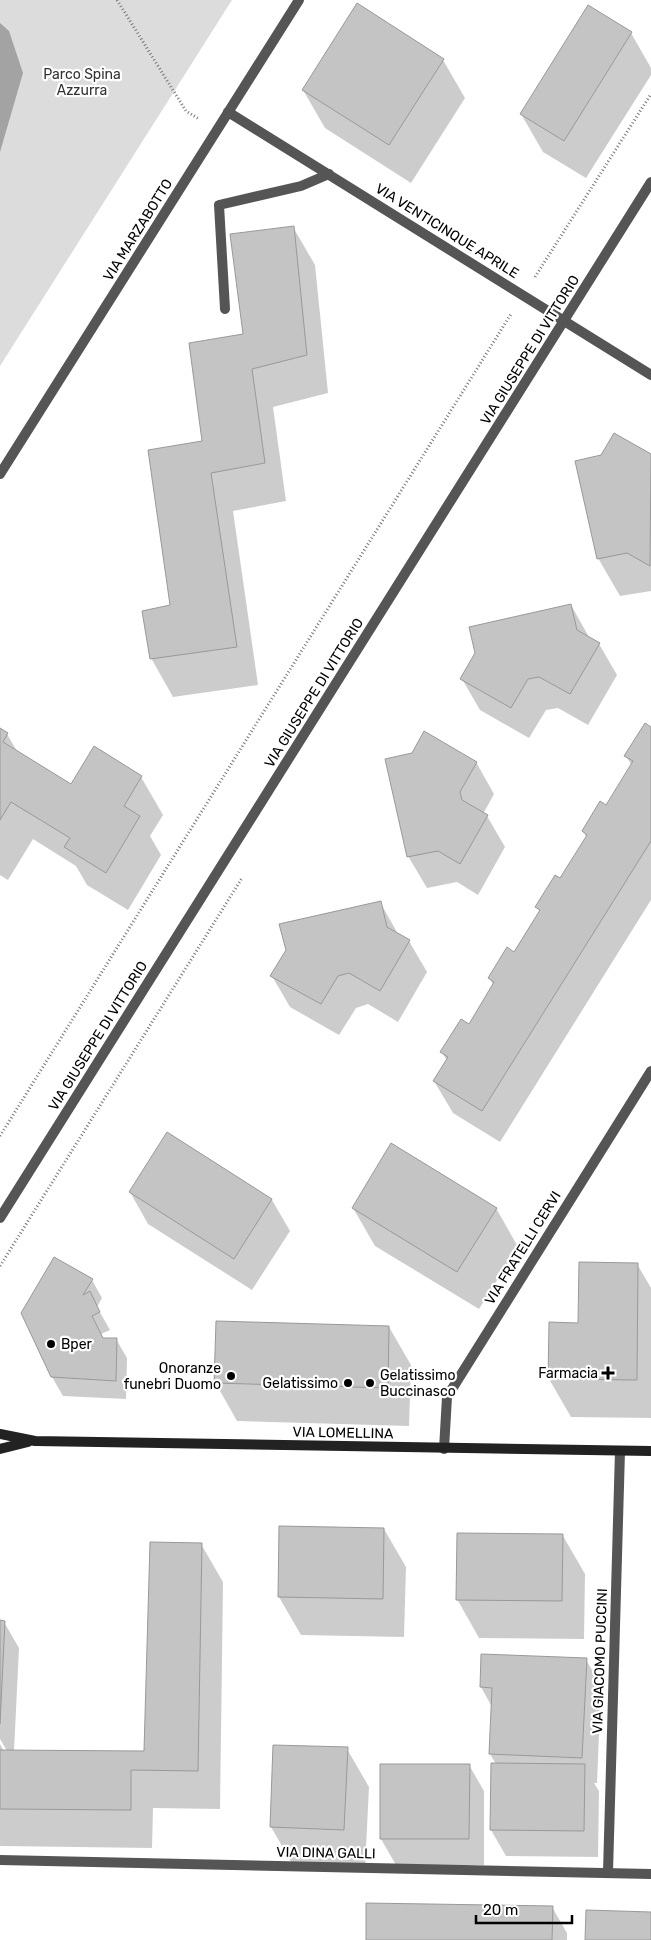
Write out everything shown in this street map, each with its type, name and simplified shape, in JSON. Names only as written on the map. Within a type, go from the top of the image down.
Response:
[{"type":"main road","name":"VIA LOMELLINA","points":[[0,1434],[35,1441],[651,1451]]},
{"type":"main road","name":"VIA LOMELLINA","points":[[0,1449],[35,1441]]},
{"type":"street","name":"VIA MARZABOTTO","points":[[0,474],[298,0]]},
{"type":"street","name":"VIA VENTICINQUE APRILE","points":[[228,112],[651,375]]},
{"type":"street","points":[[225,309],[220,205],[301,186],[329,174]]},
{"type":"street","name":"VIA GIUSEPPE DI VITTORIO","points":[[0,1218],[651,182]]},
{"type":"street","name":"VIA FRATELLI CERVI","points":[[444,1449],[447,1397],[651,1071]]},
{"type":"street","name":"VIA GIACOMO PUCCINI","points":[[608,1872],[620,1451]]},
{"type":"street","name":"VIA DINA GALLI","points":[[0,1860],[651,1874]]},
{"type":"path","points":[[118,0],[186,111],[217,129]]},
{"type":"path","points":[[0,1136],[523,295],[651,94]]},
{"type":"green space","name":"Parco Spina Azzurra","points":[[0,0],[232,0],[0,366]]},
{"type":"shaded area","points":[[0,23],[9,31],[23,73],[0,152]]},
{"type":"building","points":[[357,3],[444,59],[389,145],[302,90]]},
{"type":"building","points":[[588,5],[632,32],[564,141],[520,114]]},
{"type":"building","points":[[294,226],[307,355],[252,369],[265,463],[211,473],[237,647],[150,659],[142,611],[170,605],[148,450],[202,441],[189,343],[243,334],[230,234]]},
{"type":"building","points":[[614,433],[651,454],[650,566],[627,553],[597,559],[575,461],[601,455]]},
{"type":"building","points":[[571,604],[577,630],[600,643],[570,694],[539,677],[528,679],[511,708],[460,679],[475,653],[469,627]]},
{"type":"building","points":[[645,723],[651,727],[651,841],[482,1111],[433,1081],[448,1057],[440,1052],[461,1019],[469,1024],[494,982],[488,978],[507,947],[514,952],[540,910],[535,907],[555,875],[560,878],[587,835],[582,831],[600,801],[606,805],[633,761],[624,756]]},
{"type":"building","points":[[0,728],[8,733],[3,742],[71,784],[94,746],[142,776],[124,806],[140,816],[106,873],[64,847],[70,838],[11,802],[0,820]]},
{"type":"building","points":[[424,731],[477,762],[460,792],[462,800],[488,815],[460,864],[438,851],[407,857],[385,759],[412,753]]},
{"type":"building","points":[[381,901],[387,927],[410,940],[380,991],[349,973],[338,976],[321,1004],[270,976],[286,950],[279,924]]},
{"type":"building","points":[[167,1132],[272,1199],[234,1259],[129,1192]]},
{"type":"building","points":[[391,1143],[497,1208],[457,1272],[352,1208]]},
{"type":"building","points":[[54,1257],[93,1279],[83,1295],[90,1291],[100,1312],[92,1316],[103,1338],[117,1338],[116,1381],[51,1377],[21,1313]]},
{"type":"building","points":[[579,1262],[638,1263],[637,1380],[548,1379],[549,1322],[578,1323]]},
{"type":"building","points":[[216,1321],[389,1326],[388,1388],[214,1383]]},
{"type":"building","points":[[279,1526],[384,1528],[383,1599],[278,1597]]},
{"type":"building","points":[[457,1533],[563,1534],[562,1601],[456,1600]]},
{"type":"building","points":[[150,1542],[202,1543],[198,1771],[131,1770],[131,1810],[0,1809],[0,1750],[144,1751]]},
{"type":"building","points":[[0,1620],[5,1621],[0,1724]]},
{"type":"building","points":[[481,1654],[587,1658],[582,1758],[489,1754],[492,1688],[480,1687]]},
{"type":"building","points":[[273,1745],[348,1747],[344,1830],[270,1827]]},
{"type":"building","points":[[491,1763],[585,1764],[584,1831],[490,1830]]},
{"type":"building","points":[[380,1764],[470,1764],[469,1839],[380,1839]]},
{"type":"building","points":[[366,1903],[553,1906],[552,1940],[366,1940]]},
{"type":"building","points":[[586,1910],[651,1912],[651,1940],[585,1940]]},
{"type":"place","name":"Bper","points":[[51,1344]]},
{"type":"place","name":"Farmacia","points":[[608,1373]]},
{"type":"place","name":"Onoranze funebri Duomo","points":[[231,1376]]},
{"type":"place","name":"Gelatissimo","points":[[348,1383]]},
{"type":"place","name":"Gelatissimo Buccinasco","points":[[370,1383]]}]
